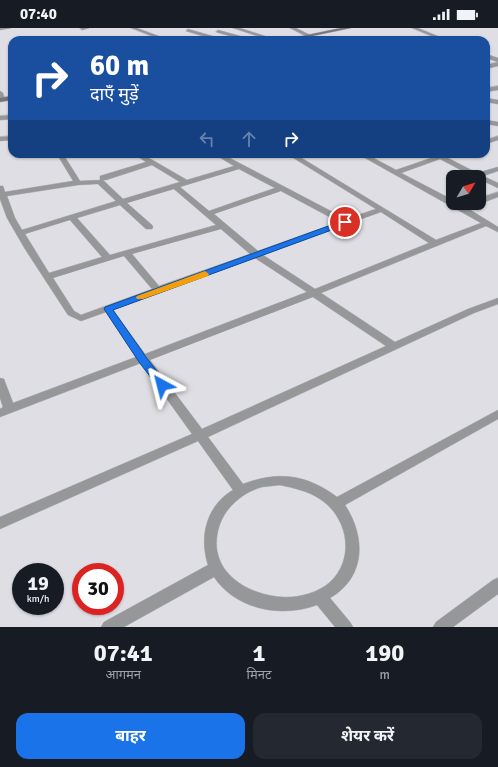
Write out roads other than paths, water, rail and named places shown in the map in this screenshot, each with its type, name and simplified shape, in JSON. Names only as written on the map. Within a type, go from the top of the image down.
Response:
[{"type":"main road","points":[[303,36],[349,28]]},
{"type":"street","points":[[1,29],[9,28]]},
{"type":"street","points":[[136,28],[157,36]]},
{"type":"street","points":[[235,28],[262,36]]},
{"type":"street","points":[[292,28],[308,35]]},
{"type":"street","points":[[414,28],[435,36]]},
{"type":"street","points":[[188,30],[208,36]]},
{"type":"street","points":[[218,30],[237,36]]},
{"type":"street","points":[[0,93],[2,99]]},
{"type":"street","points":[[62,158],[78,183]]},
{"type":"street","points":[[144,158],[187,183]]},
{"type":"street","points":[[225,158],[345,222]]},
{"type":"street","points":[[297,158],[382,208],[436,243]]},
{"type":"street","points":[[369,158],[446,199]]},
{"type":"street","points":[[396,172],[430,158]]},
{"type":"street","points":[[443,158],[468,170]]},
{"type":"street","points":[[103,178],[152,163]]},
{"type":"street","points":[[20,233],[240,166]]},
{"type":"street","points":[[486,173],[498,169]]},
{"type":"street","points":[[486,179],[498,186]]},
{"type":"street","points":[[149,227],[120,202],[100,182],[78,183],[1,192],[4,211],[71,312],[75,316],[81,318],[257,255],[382,208]]},
{"type":"street","points":[[175,186],[257,255],[394,346]]},
{"type":"street","points":[[207,214],[282,188]]},
{"type":"street","points":[[486,198],[498,194]]},
{"type":"street","points":[[465,210],[498,230]]},
{"type":"street","points":[[72,217],[108,258]]},
{"type":"street","points":[[0,382],[5,411],[142,360],[314,293],[436,243],[488,224]]},
{"type":"street","points":[[47,277],[221,226]]},
{"type":"street","points":[[126,253],[158,291]]},
{"type":"street","points":[[0,523],[201,435],[471,311],[498,301]]},
{"type":"street","points":[[108,309],[142,360],[201,435],[240,490]]},
{"type":"street","points":[[336,504],[498,414]]},
{"type":"street","points":[[280,480],[300,483],[320,491],[336,504],[348,522],[353,542],[350,563],[339,582],[320,597],[298,604],[273,604],[250,598],[230,585],[217,568],[211,550],[210,532],[216,515],[226,501],[240,490],[259,483],[280,480]]},
{"type":"street","points":[[110,627],[217,568]]},
{"type":"street","points":[[441,627],[498,585]]},
{"type":"street","points":[[320,597],[345,627]]}]
